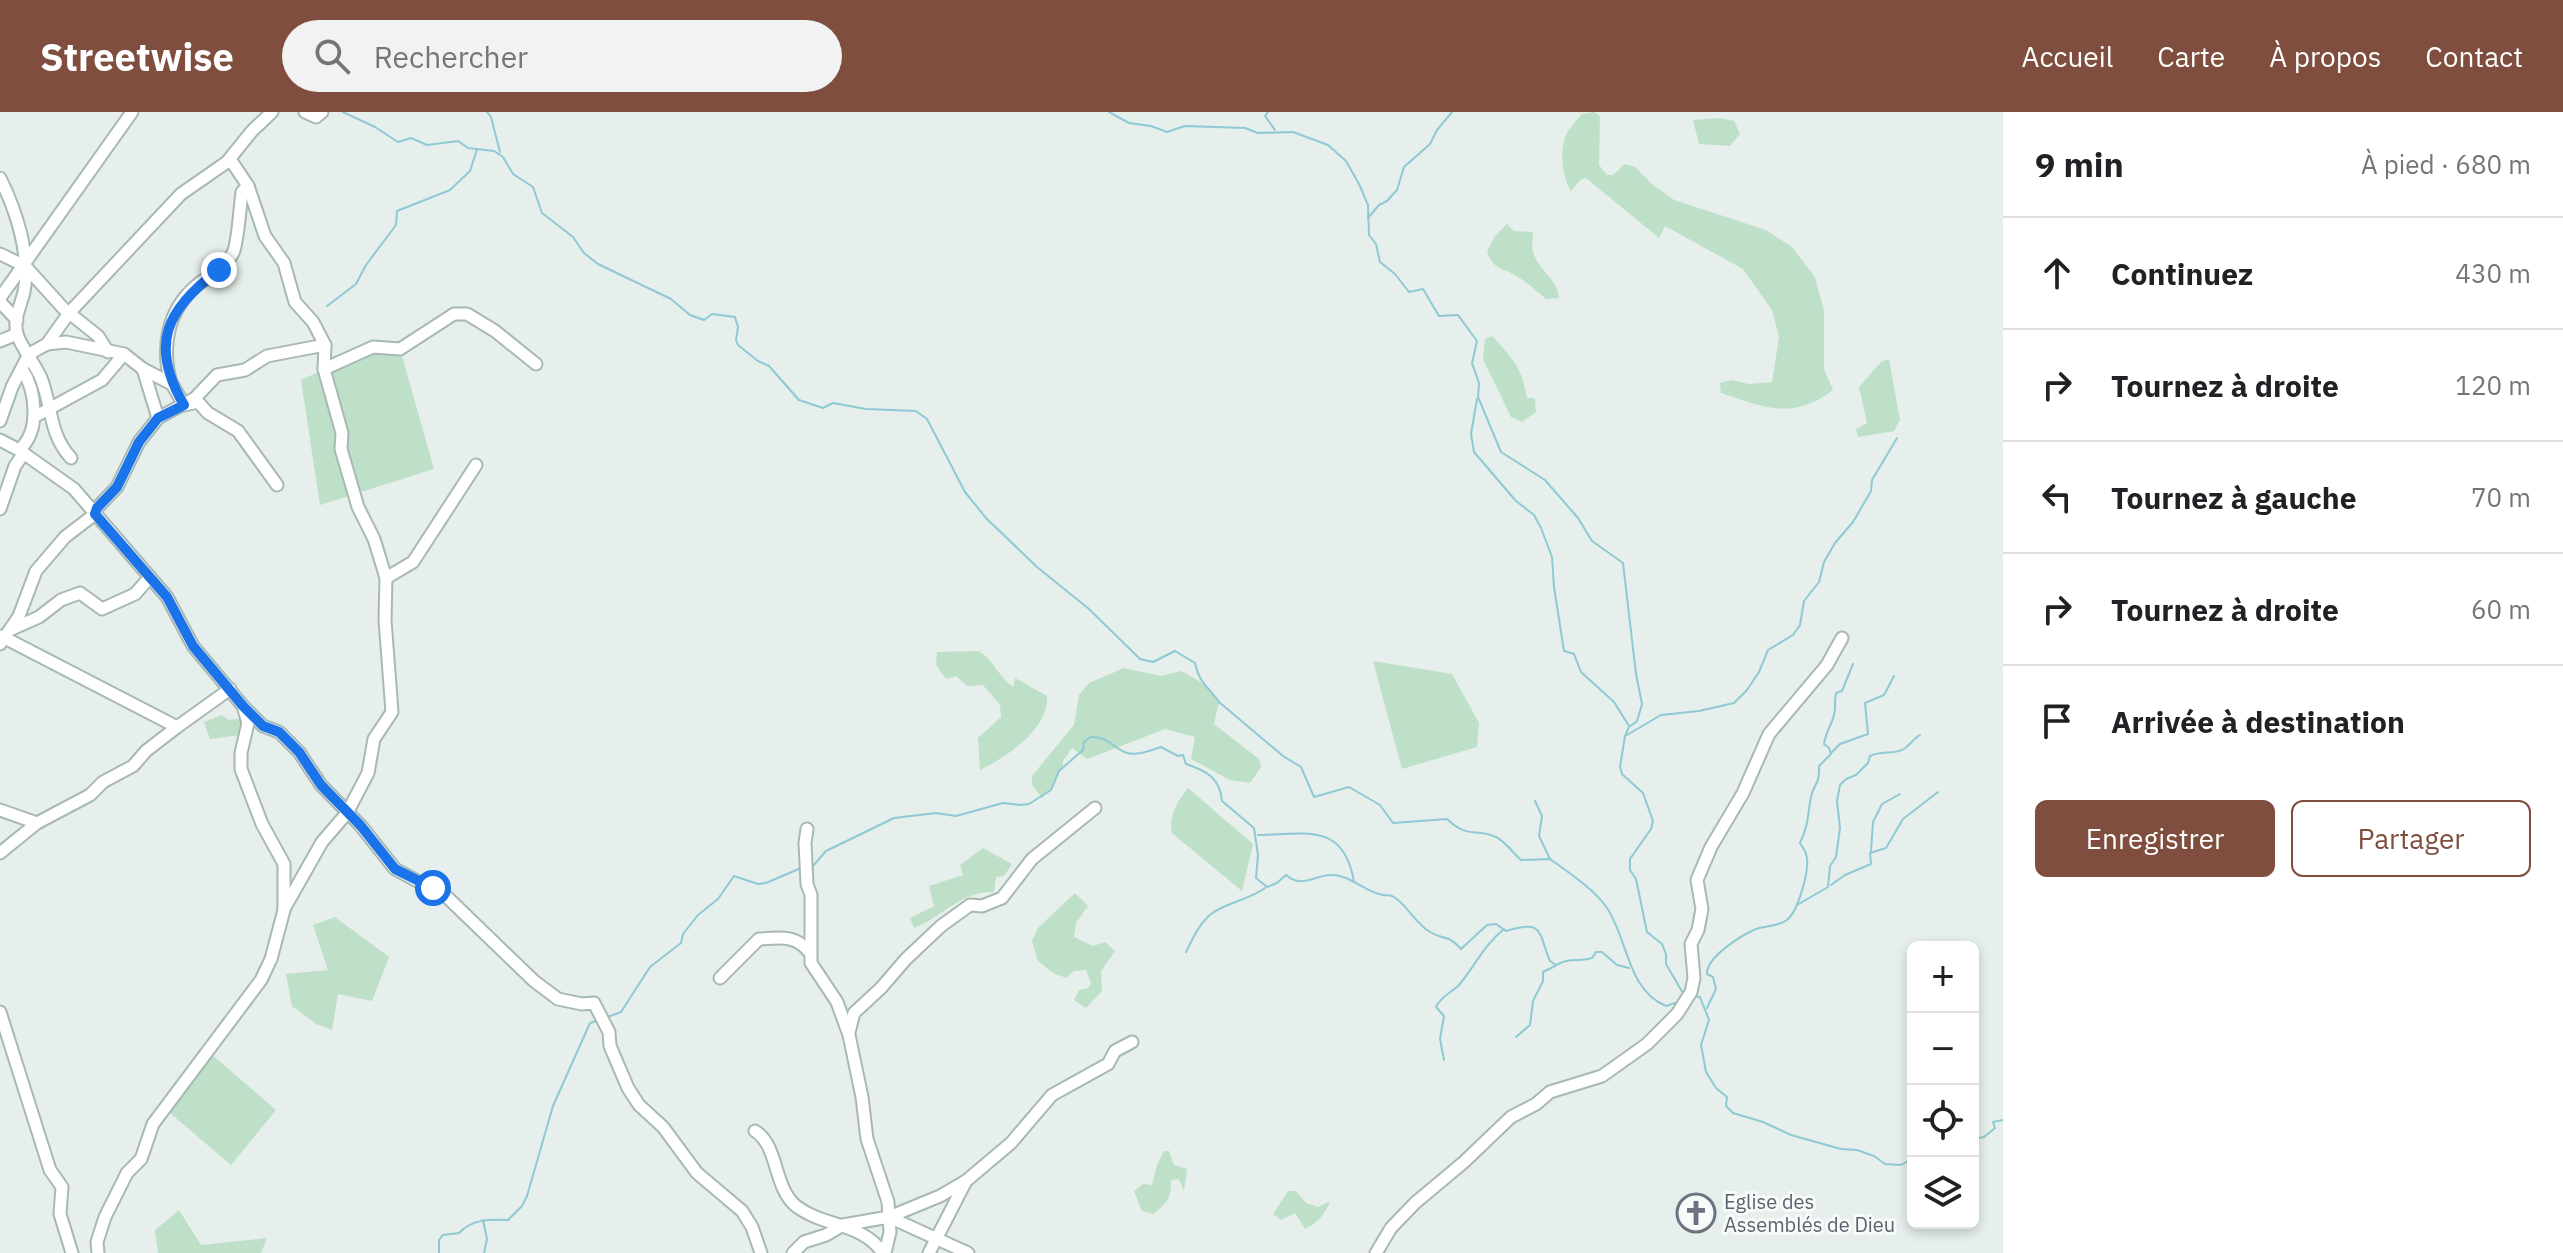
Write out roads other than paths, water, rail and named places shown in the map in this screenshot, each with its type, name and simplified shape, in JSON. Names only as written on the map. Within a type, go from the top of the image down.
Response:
[{"type":"street","points":[[17,320],[0,300],[132,112]]},
{"type":"street","points":[[47,344],[69,313],[181,194],[230,159],[272,112]]},
{"type":"street","points":[[305,112],[316,117],[322,112]]},
{"type":"street","points":[[98,1253],[97,1242],[105,1217],[125,1177],[141,1159],[153,1124],[267,970],[284,910],[322,842],[347,813],[368,773],[374,739],[392,712],[385,620],[386,578],[374,539],[358,507],[341,449],[342,433],[324,369],[325,345],[313,322],[295,302],[284,263],[265,236],[248,186],[230,159]]},
{"type":"street","points":[[0,178],[17,219],[25,266],[17,334],[41,378],[58,440],[71,458]]},
{"type":"street","points":[[184,405],[172,384],[165,350],[177,306],[232,255],[242,192],[248,186]]},
{"type":"street","points":[[0,254],[25,266],[69,313],[98,336],[108,352]]},
{"type":"street","points":[[324,369],[373,347],[400,349],[454,314],[467,314],[495,331],[536,364]]},
{"type":"street","points":[[0,341],[17,334]]},
{"type":"street","points":[[0,421],[29,354],[47,344],[66,342],[124,354],[143,369],[172,384]]},
{"type":"street","points":[[184,405],[217,375],[245,370],[267,356],[325,345]]},
{"type":"street","points":[[34,417],[102,380],[124,354]]},
{"type":"street","points":[[0,509],[34,417],[33,394],[22,369]]},
{"type":"street","points":[[143,369],[158,418]]},
{"type":"street","points":[[4,637],[40,565],[71,532],[95,514],[117,487],[139,442],[158,418],[184,405],[198,402],[208,413],[238,431],[277,485]]},
{"type":"street","points":[[0,440],[22,451],[74,489],[167,597],[193,646],[243,706],[263,726],[279,732],[299,752],[321,785],[361,826],[395,869],[447,897],[558,999],[594,1003],[604,1019],[615,1061],[639,1105],[663,1127],[697,1173],[742,1211],[761,1253]]},
{"type":"street","points":[[386,578],[413,562],[476,465]]},
{"type":"street","points":[[4,637],[61,600],[80,593],[102,609],[135,594],[150,577]]},
{"type":"street","points":[[4,637],[177,727]]},
{"type":"street","points":[[1376,1253],[1391,1228],[1415,1203],[1511,1117],[1536,1104],[1550,1092],[1602,1076],[1647,1044],[1677,1014],[1691,992],[1694,978],[1691,944],[1698,930],[1702,909],[1697,880],[1711,847],[1743,793],[1769,734],[1827,665],[1842,638]]},
{"type":"street","points":[[0,853],[37,823],[90,795],[103,782],[121,775],[177,727],[230,689]]},
{"type":"street","points":[[243,706],[248,723],[241,753],[241,769],[262,824],[284,864],[284,910]]},
{"type":"street","points":[[848,1033],[854,1013],[941,926],[970,905],[982,906],[1002,898],[1032,859],[1095,808]]},
{"type":"street","points":[[0,810],[37,823]]},
{"type":"street","points":[[807,829],[805,843],[811,895],[811,963],[837,1002],[848,1033],[862,1097],[867,1139],[883,1185],[889,1217],[890,1232],[884,1253]]},
{"type":"street","points":[[720,978],[759,939],[790,937],[810,953]]},
{"type":"street","points":[[0,1012],[50,1170],[62,1187],[62,1222],[72,1253]]},
{"type":"street","points":[[793,1253],[804,1242],[843,1225],[889,1217],[940,1196],[966,1181],[1011,1143],[1052,1095],[1108,1064],[1115,1051],[1132,1042]]},
{"type":"street","points":[[755,1131],[762,1135],[781,1184],[798,1207],[857,1230],[884,1253]]},
{"type":"street","points":[[929,1253],[966,1181]]},
{"type":"street","points":[[889,1217],[968,1253]]},
{"type":"waterway","points":[[343,112],[398,142],[411,138],[427,145],[458,141],[468,148],[494,151],[503,157],[513,174],[533,187],[542,213],[573,237],[584,253],[598,264],[671,299],[690,315],[704,320],[712,314],[735,317],[738,345],[769,366],[799,400],[823,408],[833,403],[866,409],[916,411],[927,419],[965,492],[986,518],[1037,567],[1089,609],[1140,659],[1153,662],[1175,651],[1195,663],[1201,680],[1219,702],[1283,756],[1301,767],[1314,797],[1349,787],[1380,805],[1393,823],[1447,819],[1466,831],[1496,837],[1521,860],[1550,859],[1602,901],[1614,920],[1643,988],[1666,1006],[1681,1001]]},
{"type":"waterway","points":[[487,112],[500,152]]},
{"type":"waterway","points":[[1109,112],[1129,123],[1167,132],[1185,126],[1245,128],[1258,133],[1293,132],[1328,145],[1346,161],[1359,184],[1368,205],[1369,235],[1376,244],[1380,262],[1395,274],[1409,292],[1423,289],[1439,316],[1458,315],[1477,341],[1472,363],[1479,383],[1478,397],[1501,452],[1545,480],[1578,518],[1592,541],[1623,563],[1642,704],[1637,721],[1629,727],[1625,736],[1620,767],[1622,774],[1643,793],[1653,821],[1651,829],[1630,859],[1630,870],[1636,879],[1647,932],[1662,944],[1666,964],[1684,995]]},
{"type":"waterway","points":[[1268,112],[1265,116],[1275,130]]},
{"type":"waterway","points":[[1368,218],[1397,190],[1404,167],[1430,144],[1452,112]]},
{"type":"waterway","points":[[327,306],[356,284],[396,225],[397,211],[450,190],[470,171],[477,149]]},
{"type":"waterway","points":[[1477,399],[1471,434],[1474,452],[1516,501],[1534,515],[1541,528],[1552,557],[1564,651],[1574,654],[1581,672],[1614,702],[1629,726]]},
{"type":"waterway","points":[[1627,735],[1661,715],[1734,703],[1747,690],[1768,650],[1793,635],[1800,625],[1804,601],[1819,582],[1824,562],[1853,522],[1871,491],[1872,480],[1897,438]]},
{"type":"waterway","points":[[1707,1008],[1716,989],[1713,977],[1707,974],[1712,961],[1726,947],[1750,932],[1787,920],[1799,899],[1807,860],[1800,843],[1812,792],[1819,777],[1819,766],[1831,754],[1824,744],[1834,715],[1836,693],[1842,691],[1853,664]]},
{"type":"waterway","points":[[1832,752],[1840,744],[1868,734],[1865,703],[1884,695],[1894,676]]},
{"type":"waterway","points":[[1797,905],[1828,887],[1840,828],[1837,801],[1840,785],[1856,775],[1868,763],[1870,756],[1900,751],[1920,735]]},
{"type":"waterway","points":[[812,867],[826,851],[894,818],[936,813],[956,816],[1003,803],[1029,804],[1051,790],[1059,771],[1083,750],[1084,742],[1096,737],[1131,754],[1161,747],[1178,756],[1183,755],[1186,764],[1211,776],[1222,801],[1254,828],[1258,855],[1256,878],[1267,887],[1286,875],[1300,881],[1334,875],[1377,894],[1394,897],[1425,928],[1449,939],[1461,949],[1487,925],[1496,924],[1506,931],[1527,927],[1538,931],[1550,961],[1556,965],[1592,958],[1596,952],[1602,952],[1617,965],[1629,968]]},
{"type":"waterway","points":[[1831,885],[1871,864],[1870,853],[1886,848],[1903,819],[1938,792]]},
{"type":"waterway","points":[[1871,851],[1873,822],[1882,804],[1900,794]]},
{"type":"waterway","points":[[1535,801],[1542,816],[1539,836],[1550,859]]},
{"type":"waterway","points":[[1258,835],[1307,834],[1332,840],[1342,849],[1354,882]]},
{"type":"waterway","points":[[605,1018],[621,1012],[650,967],[681,943],[683,934],[698,915],[718,899],[734,876],[758,884],[801,868]]},
{"type":"waterway","points":[[1186,952],[1211,914],[1265,888]]},
{"type":"waterway","points":[[1444,1060],[1440,1039],[1444,1016],[1436,1007],[1459,985],[1504,929]]},
{"type":"waterway","points":[[1516,1037],[1530,1025],[1533,1001],[1543,981],[1543,972],[1555,966]]},
{"type":"waterway","points":[[1694,996],[1700,997],[1709,1020],[1701,1045],[1706,1072],[1716,1088],[1727,1097],[1726,1106],[1733,1113],[1791,1135],[1841,1149],[1857,1150],[1885,1164],[1901,1165],[1907,1162]]},
{"type":"waterway","points":[[439,1253],[439,1240],[443,1235],[459,1233],[482,1221],[508,1220],[522,1206],[553,1106],[590,1023],[599,1020]]},
{"type":"waterway","points":[[1979,1138],[1995,1128],[1993,1122],[2003,1120]]},
{"type":"waterway","points":[[483,1220],[487,1239],[484,1253]]},
{"type":"place","name":"Eglise des Assemblés de Dieu","points":[[1696,1213]]}]
